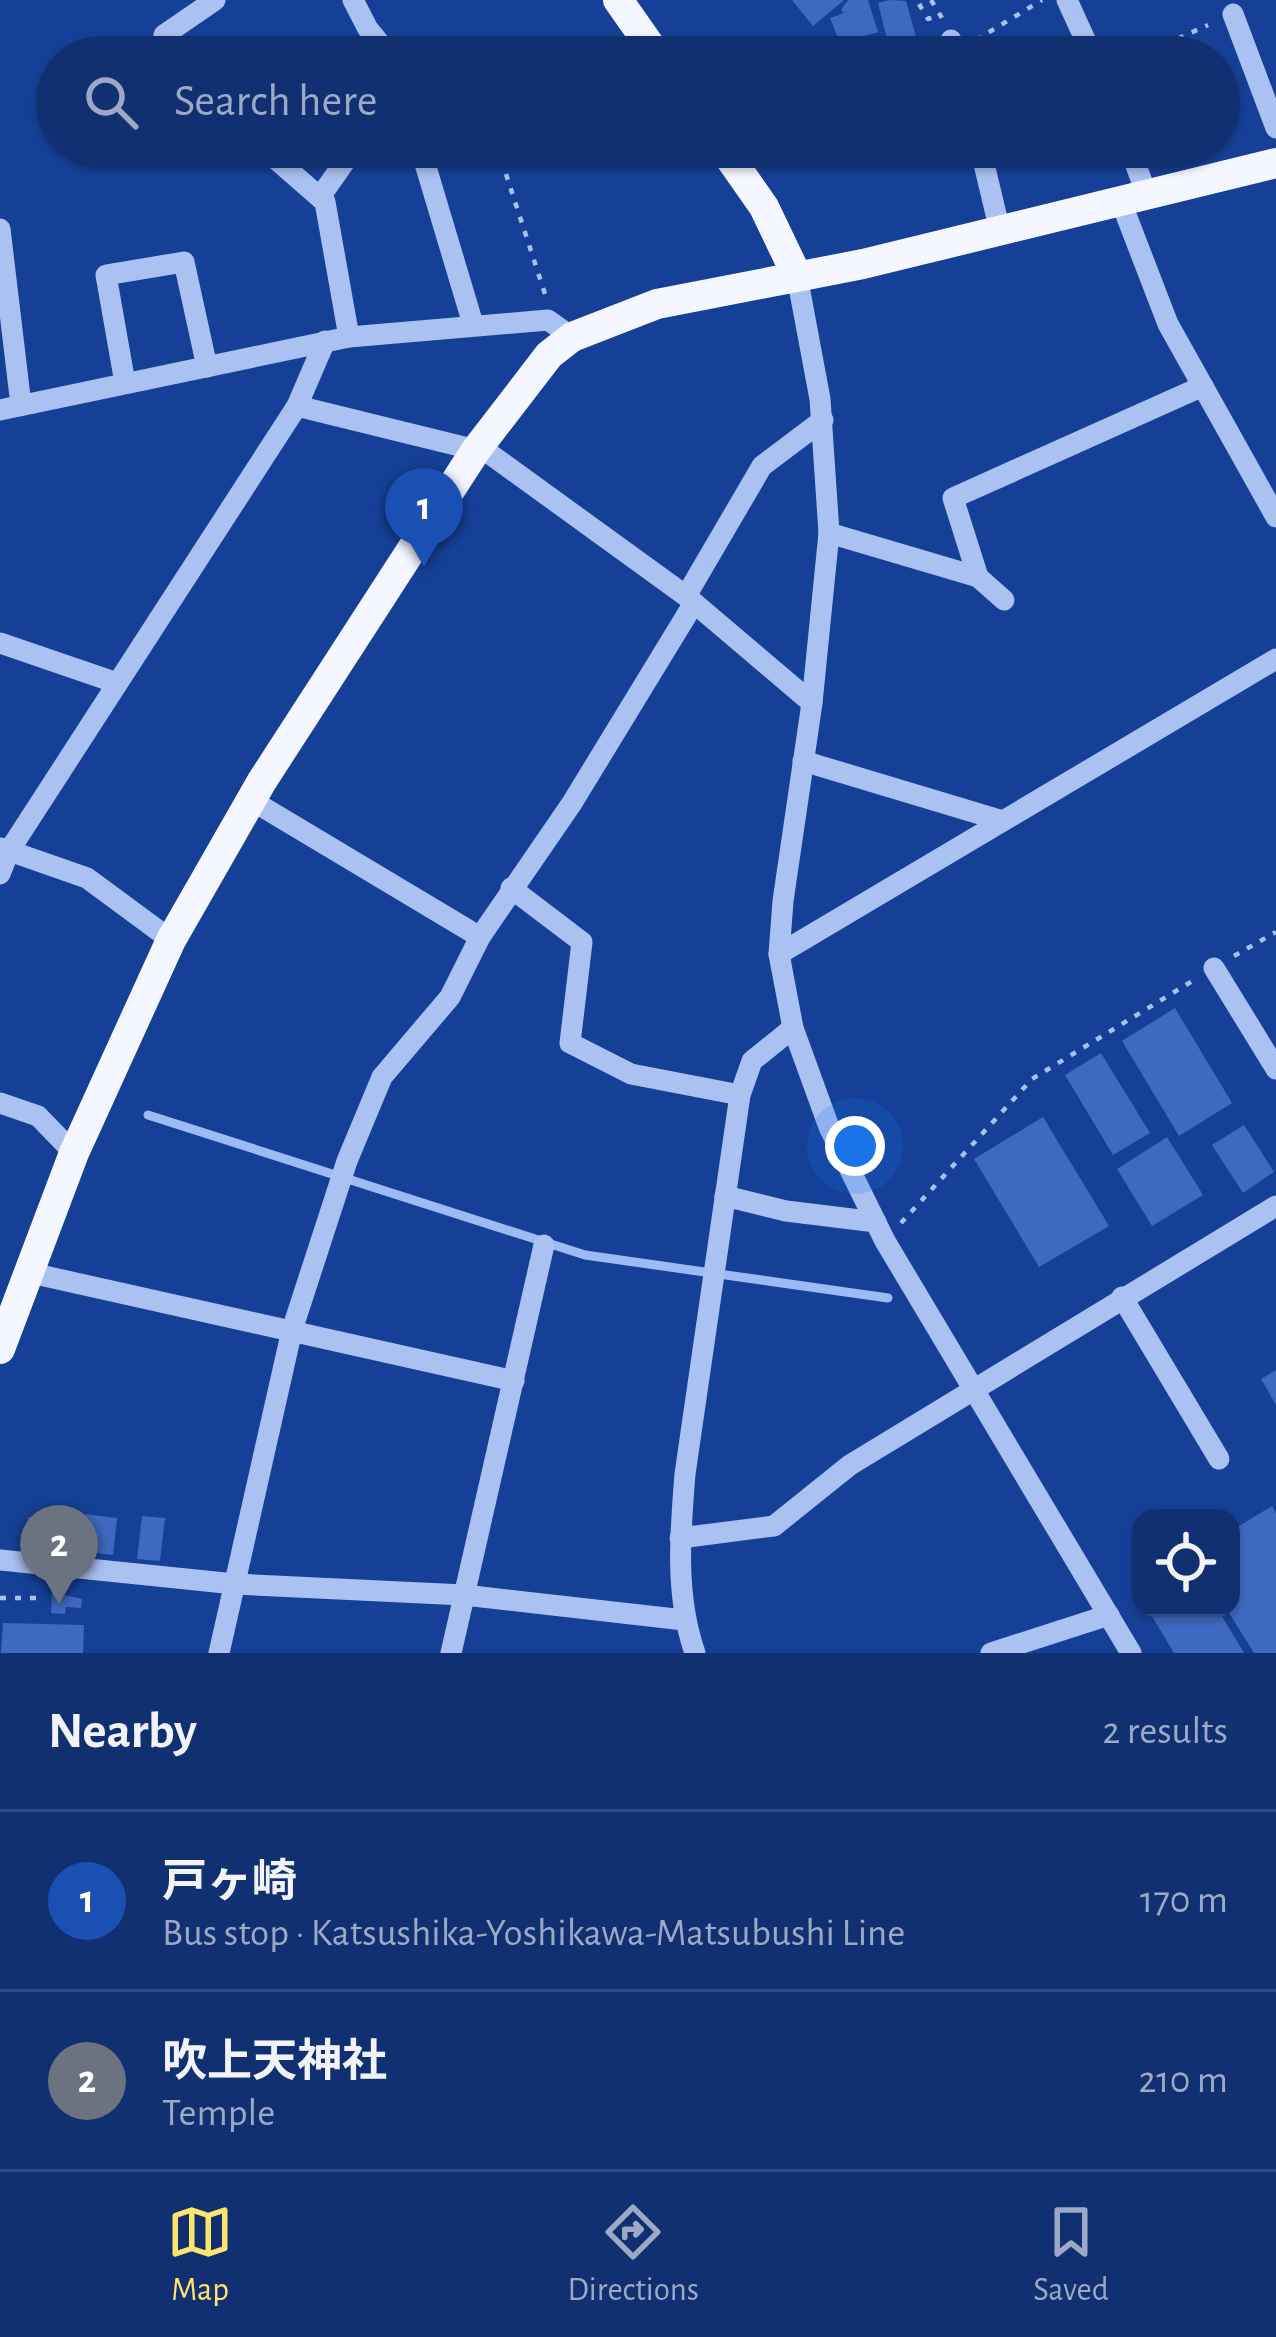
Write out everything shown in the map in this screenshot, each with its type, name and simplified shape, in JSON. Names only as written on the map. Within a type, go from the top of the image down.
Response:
[{"type":"main road","points":[[618,0],[643,36]]},
{"type":"main road","points":[[1,1346],[74,1153],[171,940],[250,800],[477,448],[563,331],[657,304],[1000,232],[1276,163]]},
{"type":"main road","points":[[737,168],[764,207],[797,277]]},
{"type":"street","points":[[164,35],[214,0]]},
{"type":"street","points":[[353,0],[374,36]]},
{"type":"street","points":[[1066,0],[1083,36]]},
{"type":"street","points":[[1233,14],[1276,128]]},
{"type":"street","points":[[286,168],[325,202],[349,337]]},
{"type":"street","points":[[320,197],[340,168]]},
{"type":"street","points":[[426,168],[472,324]]},
{"type":"street","points":[[985,168],[1000,232]]},
{"type":"street","points":[[1131,168],[1134,198],[1168,324],[1276,517]]},
{"type":"street","points":[[0,229],[10,407],[349,337],[548,320],[563,331]]},
{"type":"street","points":[[125,383],[106,275],[184,262],[207,367]]},
{"type":"street","points":[[797,277],[823,420],[829,533],[779,954],[793,1028],[829,1127],[880,1231],[1132,1653]]},
{"type":"street","points":[[0,874],[4,850],[297,406],[326,341]]},
{"type":"street","points":[[978,577],[952,498],[1203,386]]},
{"type":"street","points":[[297,406],[477,448],[690,600],[812,703]]},
{"type":"street","points":[[219,1653],[292,1330],[347,1161],[382,1077],[450,997],[481,937],[572,803],[762,466],[823,420]]},
{"type":"street","points":[[829,533],[978,577],[1004,601]]},
{"type":"street","points":[[0,643],[117,683]]},
{"type":"street","points":[[779,954],[1276,659]]},
{"type":"street","points":[[803,761],[1004,821]]},
{"type":"street","points":[[250,800],[481,937]]},
{"type":"street","points":[[4,850],[87,878],[171,940]]},
{"type":"street","points":[[512,888],[582,942],[570,1042],[631,1074],[740,1095]]},
{"type":"street","points":[[1214,968],[1276,1070]]},
{"type":"street","points":[[695,1653],[684,1620],[680,1538],[740,1095],[752,1061],[793,1028]]},
{"type":"street","points":[[0,1103],[38,1116],[74,1153]]},
{"type":"street","points":[[725,1196],[880,1231]]},
{"type":"street","points":[[680,1538],[774,1526],[850,1465],[1276,1206]]},
{"type":"street","points":[[451,1653],[544,1245]]},
{"type":"street","points":[[31,1273],[514,1382]]},
{"type":"street","points":[[1122,1297],[1219,1459]]},
{"type":"street","points":[[0,1560],[235,1584],[464,1595],[684,1620]]},
{"type":"street","points":[[991,1653],[1109,1615]]},
{"type":"path","points":[[985,36],[1042,0]]},
{"type":"path","points":[[919,4],[928,19],[941,15]]},
{"type":"path","points":[[1184,36],[1233,14]]},
{"type":"path","points":[[506,174],[563,331]]},
{"type":"path","points":[[880,1231],[1032,1078],[1276,932]]},
{"type":"path","points":[[0,1598],[38,1598]]},
{"type":"building","points":[[792,0],[844,0],[813,26]]},
{"type":"building","points":[[848,0],[868,0],[878,32],[837,36],[830,18],[844,13],[841,10]]},
{"type":"building","points":[[906,1],[916,36],[886,36],[878,3]]},
{"type":"building","points":[[1175,1008],[1232,1103],[1179,1136],[1122,1041]]},
{"type":"building","points":[[1101,1053],[1150,1133],[1113,1155],[1065,1075]]},
{"type":"building","points":[[1043,1117],[1109,1226],[1039,1267],[974,1159]]},
{"type":"building","points":[[1244,1125],[1274,1172],[1243,1193],[1212,1145]]},
{"type":"building","points":[[1167,1137],[1203,1195],[1152,1226],[1117,1169]]},
{"type":"building","points":[[1276,1370],[1276,1405],[1261,1379]]},
{"type":"building","points":[[1272,1506],[1276,1513],[1276,1653],[1254,1653],[1232,1617],[1240,1617],[1240,1526]]},
{"type":"building","points":[[50,1514],[68,1515],[66,1551],[27,1543],[28,1517],[50,1519]]},
{"type":"building","points":[[84,1514],[117,1518],[113,1555],[80,1551]]},
{"type":"building","points":[[142,1516],[165,1518],[160,1561],[137,1559]]},
{"type":"building","points":[[52,1592],[82,1599],[81,1608],[51,1613]]},
{"type":"building","points":[[1152,1617],[1222,1617],[1244,1653],[1174,1653]]},
{"type":"building","points":[[3,1623],[84,1625],[83,1653],[1,1653]]},
{"type":"waterway","points":[[148,1115],[585,1255],[888,1298]]},
{"type":"place","name":"戸ヶ崎","points":[[424,567]]},
{"type":"place","name":"吹上天神社","points":[[59,1604]]}]
